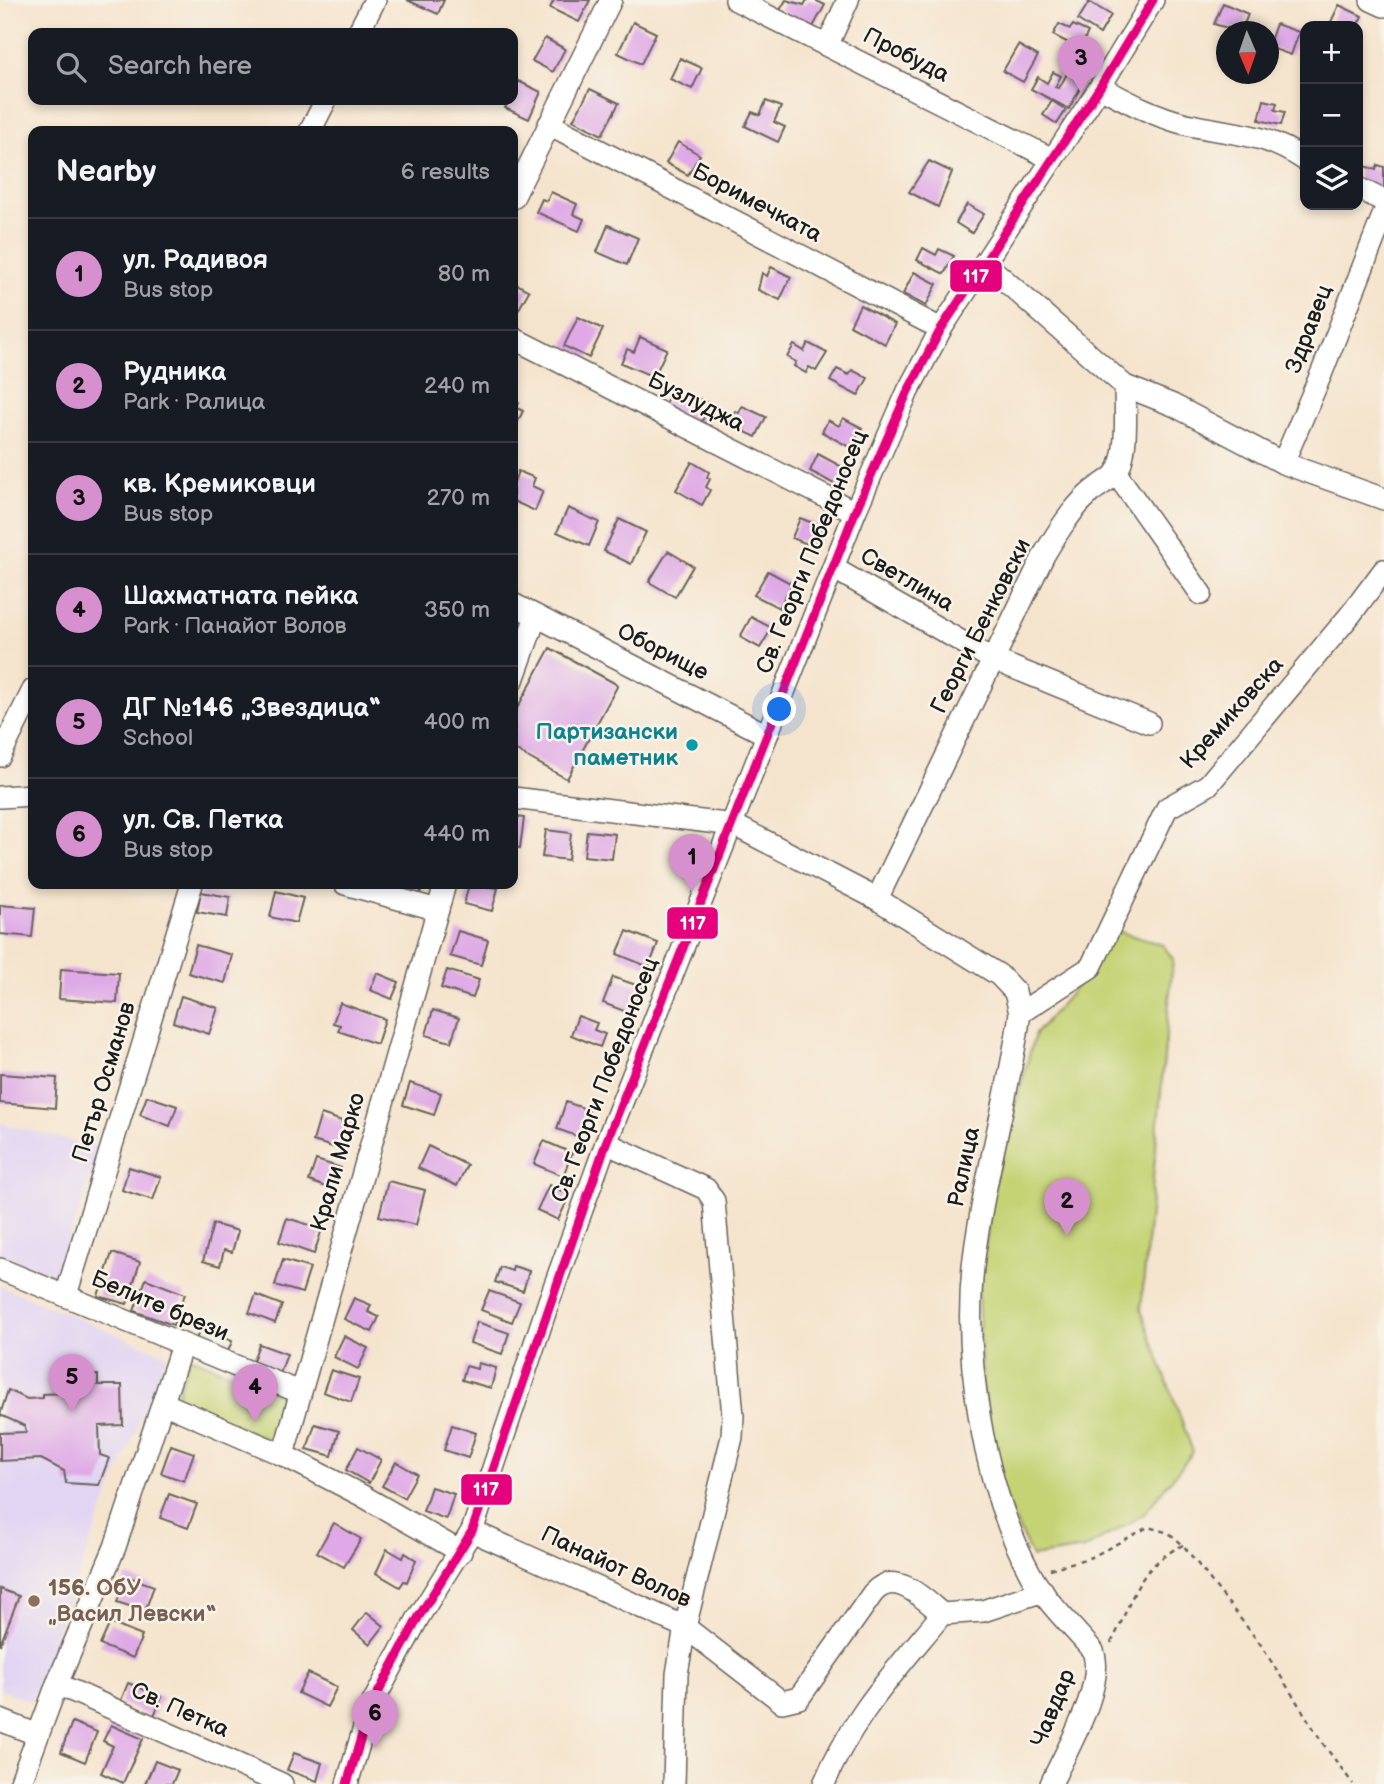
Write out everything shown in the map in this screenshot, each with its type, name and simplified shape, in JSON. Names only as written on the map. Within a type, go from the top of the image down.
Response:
[{"type":"street","points":[[361,28],[375,0]]},
{"type":"street","points":[[518,188],[611,0]]},
{"type":"street","name":"Пробуда","points":[[736,0],[1052,159]]},
{"type":"street","points":[[828,44],[848,0]]},
{"type":"street","name":"Св. Георги Победоносец","points":[[347,1784],[370,1708],[418,1618],[472,1531],[549,1301],[606,1143],[734,825],[855,512],[908,391],[941,329],[986,264],[1153,0]]},
{"type":"street","points":[[1371,0],[1384,6]]},
{"type":"street","points":[[1100,87],[1144,111],[1187,124],[1244,132],[1273,141],[1300,157]]},
{"type":"street","points":[[313,126],[323,105]]},
{"type":"street","name":"Боримечката","points":[[549,124],[941,329]]},
{"type":"street","points":[[1363,190],[1384,201]]},
{"type":"street","name":"Здравец","points":[[1283,463],[1384,213]]},
{"type":"street","points":[[986,264],[1125,386],[1173,405],[1283,463],[1384,499]]},
{"type":"street","name":"Бузлуджа","points":[[518,341],[855,512]]},
{"type":"street","points":[[1125,386],[1125,431],[1122,456],[1116,473],[1201,594]]},
{"type":"street","name":"Георги Бенковски","points":[[877,899],[1044,555],[1065,522],[1090,493],[1116,473]]},
{"type":"street","name":"Светлина","points":[[833,568],[992,659],[1149,723]]},
{"type":"street","name":"Кремиковска","points":[[1020,1013],[1091,967],[1167,808],[1208,785],[1352,614],[1384,569]]},
{"type":"street","name":"Оборище","points":[[518,606],[767,735]]},
{"type":"street","points":[[518,666],[536,615]]},
{"type":"street","points":[[0,756],[28,700]]},
{"type":"street","points":[[0,797],[28,795]]},
{"type":"street","points":[[518,799],[734,825],[877,899],[999,975],[1015,992],[1020,1013]]},
{"type":"street","name":"Петър Османов","points":[[66,1295],[190,889]]},
{"type":"street","points":[[363,889],[438,910]]},
{"type":"street","name":"Крали Марко","points":[[283,1455],[444,889]]},
{"type":"street","name":"Ралица","points":[[1020,1013],[974,1259],[970,1314],[974,1369],[987,1452],[997,1493],[1037,1582],[1095,1656]]},
{"type":"street","points":[[606,1143],[706,1189],[714,1201],[733,1416],[732,1437],[685,1626],[677,1674],[674,1784]]},
{"type":"street","name":"Белите брези","points":[[0,1269],[299,1392]]},
{"type":"street","points":[[20,1784],[57,1684],[115,1547],[182,1345]]},
{"type":"street","points":[[163,1403],[283,1455],[361,1494],[461,1552]]},
{"type":"street","name":"Панайот Волов","points":[[472,1531],[685,1626],[778,1700],[788,1703],[799,1698],[878,1588],[885,1584],[900,1584],[942,1614]]},
{"type":"street","points":[[824,1784],[841,1746],[872,1699],[942,1614],[983,1611],[1037,1582]]},
{"type":"street","name":"Чавдар","points":[[1051,1784],[1094,1688],[1095,1656]]},
{"type":"street","name":"Св. Петка","points":[[57,1684],[282,1784]]},
{"type":"street","points":[[0,1720],[38,1735]]},
{"type":"path","points":[[1037,1582],[1148,1527],[1170,1533],[1183,1545],[1261,1646],[1324,1745],[1353,1784]]},
{"type":"path","points":[[1095,1656],[1121,1625],[1132,1592],[1166,1553],[1183,1545]]},
{"type":"shaded area","points":[[0,1123],[102,1149],[55,1275],[0,1254]]},
{"type":"shaded area","points":[[0,1286],[167,1355],[102,1512],[31,1702],[0,1690]]},
{"type":"green space","points":[[1110,929],[1163,945],[1173,959],[1141,1310],[1193,1452],[1143,1515],[1084,1549],[1032,1557],[1002,1493],[982,1381],[978,1294],[995,1179],[1035,1034],[1071,993]]},
{"type":"green space","points":[[189,1356],[287,1398],[278,1444],[176,1399]]},
{"type":"building","points":[[407,0],[444,0],[438,14]]},
{"type":"building","points":[[554,0],[590,0],[579,22],[550,8]]},
{"type":"building","points":[[786,0],[804,5],[807,0],[815,0],[825,5],[813,27],[780,10]]},
{"type":"building","points":[[1089,2],[1111,15],[1100,34],[1078,20]]},
{"type":"building","points":[[1223,3],[1248,14],[1245,21],[1216,21],[1214,24]]},
{"type":"building","points":[[1339,5],[1362,16],[1360,21],[1331,21]]},
{"type":"building","points":[[633,22],[656,33],[641,64],[618,53]]},
{"type":"building","points":[[1059,24],[1070,29],[1073,25],[1088,32],[1080,49],[1053,35]]},
{"type":"building","points":[[1279,25],[1299,32],[1291,55],[1279,51]]},
{"type":"building","points":[[545,38],[565,49],[553,72],[532,61]]},
{"type":"building","points":[[1018,45],[1038,56],[1023,82],[1003,71]]},
{"type":"building","points":[[680,58],[702,68],[692,89],[670,79]]},
{"type":"building","points":[[1053,72],[1061,76],[1055,87],[1059,88],[1068,72],[1084,81],[1069,109],[1031,89],[1038,77],[1047,83]]},
{"type":"building","points":[[518,81],[541,92],[529,119],[505,108],[506,105],[518,105]]},
{"type":"building","points":[[590,89],[619,103],[602,135],[573,120]]},
{"type":"building","points":[[1264,100],[1277,103],[1275,110],[1285,112],[1281,125],[1259,120]]},
{"type":"building","points":[[766,101],[781,107],[774,122],[785,127],[778,142],[745,126],[752,112],[760,115]]},
{"type":"building","points":[[1052,101],[1066,110],[1057,124],[1043,115]]},
{"type":"building","points":[[678,142],[700,155],[688,175],[666,163]]},
{"type":"building","points":[[929,161],[952,172],[938,207],[909,192]]},
{"type":"building","points":[[1363,165],[1376,170],[1378,165],[1384,167],[1384,190],[1363,182]]},
{"type":"building","points":[[551,192],[577,204],[573,214],[584,219],[579,231],[536,212],[542,199],[547,201]]},
{"type":"building","points":[[967,204],[984,214],[972,233],[956,223]]},
{"type":"building","points":[[608,225],[638,238],[627,265],[597,252]]},
{"type":"building","points":[[923,248],[936,255],[939,249],[954,256],[944,274],[917,260]]},
{"type":"building","points":[[771,267],[791,277],[780,300],[758,290],[762,273],[767,276]]},
{"type":"building","points":[[914,272],[937,284],[926,306],[903,294]]},
{"type":"building","points":[[518,285],[529,291],[518,311]]},
{"type":"building","points":[[860,305],[895,324],[885,344],[850,325]]},
{"type":"building","points":[[578,317],[603,329],[589,358],[564,346]]},
{"type":"building","points":[[640,337],[667,349],[654,377],[621,363],[627,349],[634,352]]},
{"type":"building","points":[[808,343],[827,353],[816,371],[809,367],[806,373],[794,366],[796,362],[787,357],[794,345],[804,351]]},
{"type":"building","points":[[837,369],[849,375],[852,370],[868,378],[858,396],[830,381]]},
{"type":"building","points":[[671,392],[690,401],[693,396],[710,404],[700,425],[663,407]]},
{"type":"building","points":[[742,406],[766,417],[756,437],[733,426],[735,423],[730,421],[735,411],[739,413]]},
{"type":"building","points":[[518,408],[523,411],[518,422]]},
{"type":"building","points":[[843,418],[862,428],[851,448],[822,432],[828,420],[839,426]]},
{"type":"building","points":[[818,454],[846,469],[838,486],[810,471]]},
{"type":"building","points":[[692,462],[709,472],[707,477],[710,479],[706,487],[710,490],[702,505],[676,490]]},
{"type":"building","points":[[518,471],[535,478],[532,486],[543,491],[535,511],[518,503]]},
{"type":"building","points":[[568,508],[599,522],[589,546],[557,532]]},
{"type":"building","points":[[800,518],[823,527],[815,547],[792,538]]},
{"type":"building","points":[[619,519],[646,532],[631,564],[604,551]]},
{"type":"building","points":[[668,551],[693,566],[675,597],[649,582]]},
{"type":"building","points":[[768,571],[792,584],[779,608],[754,595]]},
{"type":"building","points":[[751,617],[772,628],[760,648],[740,637]]},
{"type":"building","points":[[550,648],[618,685],[567,779],[518,752],[518,707]]},
{"type":"building","points":[[518,817],[524,818],[518,848]]},
{"type":"building","points":[[546,830],[571,833],[568,860],[542,857]]},
{"type":"building","points":[[587,831],[615,834],[612,859],[584,856]]},
{"type":"building","points":[[380,889],[421,889],[418,900]]},
{"type":"building","points":[[468,889],[498,889],[492,911],[464,904]]},
{"type":"building","points":[[276,891],[303,898],[296,923],[270,917]]},
{"type":"building","points":[[201,892],[230,897],[227,917],[197,912]]},
{"type":"building","points":[[0,905],[35,908],[32,937],[0,934]]},
{"type":"building","points":[[458,931],[488,940],[481,965],[450,956]]},
{"type":"building","points":[[627,931],[658,943],[649,967],[617,954]]},
{"type":"building","points":[[196,945],[232,955],[225,983],[188,973]]},
{"type":"building","points":[[61,969],[119,973],[117,1003],[59,999]]},
{"type":"building","points":[[447,970],[479,980],[473,998],[441,988]]},
{"type":"building","points":[[377,973],[399,982],[392,999],[370,990]]},
{"type":"building","points":[[613,977],[642,987],[632,1014],[603,1003]]},
{"type":"building","points":[[181,996],[218,1008],[209,1034],[173,1022]]},
{"type":"building","points":[[340,1003],[385,1019],[377,1044],[338,1031],[340,1025],[333,1023]]},
{"type":"building","points":[[433,1010],[459,1018],[451,1042],[426,1035]]},
{"type":"building","points":[[578,1016],[597,1023],[594,1030],[605,1034],[600,1047],[571,1035]]},
{"type":"building","points":[[0,1074],[57,1078],[55,1108],[0,1103]]},
{"type":"building","points":[[410,1083],[441,1093],[434,1115],[403,1105]]},
{"type":"building","points":[[147,1096],[177,1106],[170,1126],[140,1115]]},
{"type":"building","points":[[566,1102],[589,1110],[579,1137],[557,1129]]},
{"type":"building","points":[[321,1114],[354,1125],[346,1151],[313,1141]]},
{"type":"building","points":[[544,1141],[572,1153],[563,1176],[534,1164]]},
{"type":"building","points":[[428,1146],[467,1165],[457,1186],[418,1168]]},
{"type":"building","points":[[316,1160],[341,1168],[334,1190],[309,1181]]},
{"type":"building","points":[[129,1167],[161,1177],[153,1200],[122,1190]]},
{"type":"building","points":[[388,1181],[425,1190],[416,1225],[379,1216]]},
{"type":"building","points":[[549,1185],[570,1195],[558,1220],[537,1210]]},
{"type":"building","points":[[287,1218],[322,1229],[314,1254],[279,1242]]},
{"type":"building","points":[[213,1224],[238,1231],[232,1252],[224,1250],[220,1266],[203,1261]]},
{"type":"building","points":[[112,1253],[140,1262],[127,1304],[98,1296]]},
{"type":"building","points":[[283,1260],[310,1268],[302,1293],[275,1285]]},
{"type":"building","points":[[513,1266],[529,1271],[523,1291],[495,1282],[500,1267],[512,1271]]},
{"type":"building","points":[[146,1279],[185,1294],[173,1325],[134,1311]]},
{"type":"building","points":[[489,1291],[520,1302],[512,1322],[481,1310]]},
{"type":"building","points":[[256,1295],[282,1305],[275,1323],[249,1313]]},
{"type":"building","points":[[354,1298],[371,1305],[368,1312],[379,1317],[372,1332],[344,1319]]},
{"type":"building","points":[[477,1322],[509,1333],[502,1354],[470,1343]]},
{"type":"building","points":[[200,1329],[232,1341],[226,1357],[194,1345]]},
{"type":"building","points":[[344,1336],[368,1348],[358,1369],[334,1357]]},
{"type":"building","points":[[259,1344],[287,1354],[278,1379],[250,1369]]},
{"type":"building","points":[[478,1363],[496,1368],[491,1388],[462,1380],[466,1366],[477,1369]]},
{"type":"building","points":[[331,1370],[359,1379],[351,1402],[323,1392]]},
{"type":"building","points":[[98,1375],[98,1385],[122,1385],[123,1425],[99,1426],[100,1455],[109,1458],[99,1485],[66,1483],[64,1471],[41,1459],[0,1461],[0,1433],[26,1432],[25,1426],[0,1415],[8,1390],[27,1399],[43,1398],[43,1394],[62,1393],[61,1376]]},
{"type":"building","points":[[315,1424],[339,1431],[332,1456],[307,1449]]},
{"type":"building","points":[[452,1425],[476,1433],[468,1458],[444,1450]]},
{"type":"building","points":[[171,1445],[194,1453],[184,1481],[161,1473]]},
{"type":"building","points":[[358,1447],[381,1460],[369,1483],[346,1470]]},
{"type":"building","points":[[396,1462],[417,1474],[404,1498],[382,1486]]},
{"type":"building","points":[[431,1487],[454,1494],[446,1519],[423,1511]]},
{"type":"building","points":[[169,1494],[197,1504],[188,1528],[160,1518]]},
{"type":"building","points":[[334,1523],[361,1539],[344,1567],[317,1552]]},
{"type":"building","points":[[387,1549],[403,1558],[405,1553],[416,1560],[407,1582],[404,1581],[400,1587],[376,1573]]},
{"type":"building","points":[[126,1576],[154,1586],[145,1611],[117,1602]]},
{"type":"building","points":[[0,1589],[19,1596],[0,1645]]},
{"type":"building","points":[[367,1612],[384,1626],[370,1644],[353,1630]]},
{"type":"building","points":[[110,1623],[142,1636],[133,1658],[100,1645]]},
{"type":"building","points":[[308,1673],[337,1687],[327,1707],[298,1693]]},
{"type":"building","points":[[128,1683],[162,1697],[153,1718],[120,1703]]},
{"type":"building","points":[[72,1722],[97,1732],[85,1762],[61,1752]]},
{"type":"building","points":[[111,1725],[143,1739],[123,1783],[101,1773],[113,1746],[103,1741]]},
{"type":"building","points":[[294,1753],[322,1763],[317,1781],[287,1770]]},
{"type":"building","points":[[155,1761],[178,1770],[172,1784],[145,1784]]},
{"type":"transit line","name":"117","points":[[347,1784],[370,1708],[418,1618],[472,1531],[606,1143],[855,512],[908,391],[941,329],[1100,87],[1153,0]]},
{"type":"place","name":"кв. Кремиковци","points":[[1081,93]]},
{"type":"place","name":"Партизански паметник","points":[[692,745]]},
{"type":"place","name":"ул. Радивоя","points":[[692,892]]},
{"type":"place","name":"Рудника","points":[[1067,1236]]},
{"type":"place","name":"ДГ №146 „Звездица“","points":[[72,1412]]},
{"type":"place","name":"Шахматната пейка","points":[[255,1422]]},
{"type":"place","name":"156. ОбУ „Васил Левски“","points":[[34,1601]]},
{"type":"place","name":"ул. Св. Петка","points":[[375,1748]]}]
